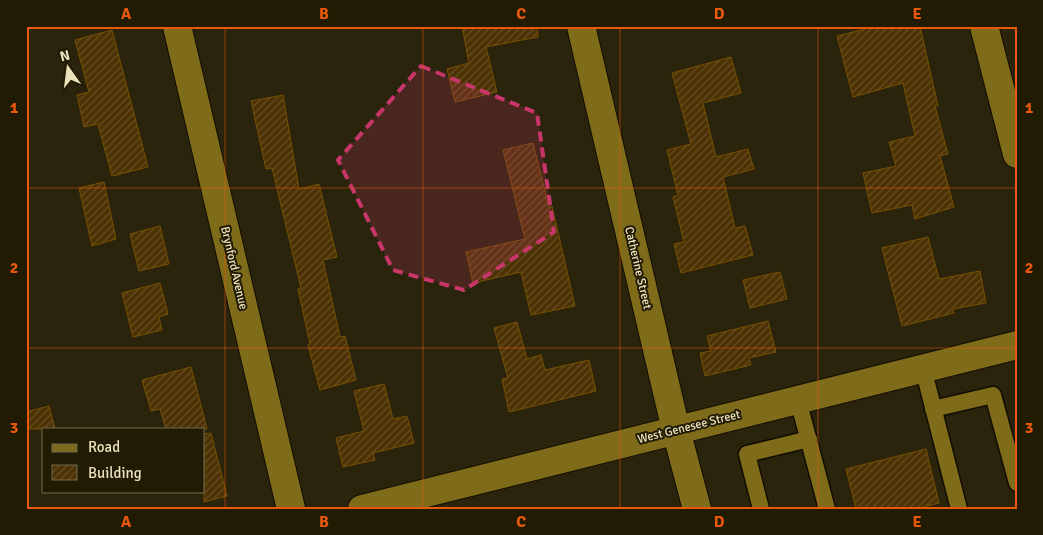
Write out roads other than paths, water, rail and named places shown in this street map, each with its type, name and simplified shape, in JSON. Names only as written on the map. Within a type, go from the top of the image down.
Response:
[{"type":"street","name":"Brynford Avenue","points":[[177,26],[291,509]]},
{"type":"street","name":"Catherine Street","points":[[581,26],[676,430],[697,509]]},
{"type":"street","points":[[984,26],[1017,154]]},
{"type":"street","name":"West Genesee Street","points":[[362,509],[1017,345]]},
{"type":"lane","points":[[923,368],[959,509]]},
{"type":"lane","points":[[933,409],[993,395],[1017,483]]},
{"type":"lane","points":[[798,400],[827,509]]},
{"type":"lane","points":[[761,509],[747,454],[809,439]]}]
